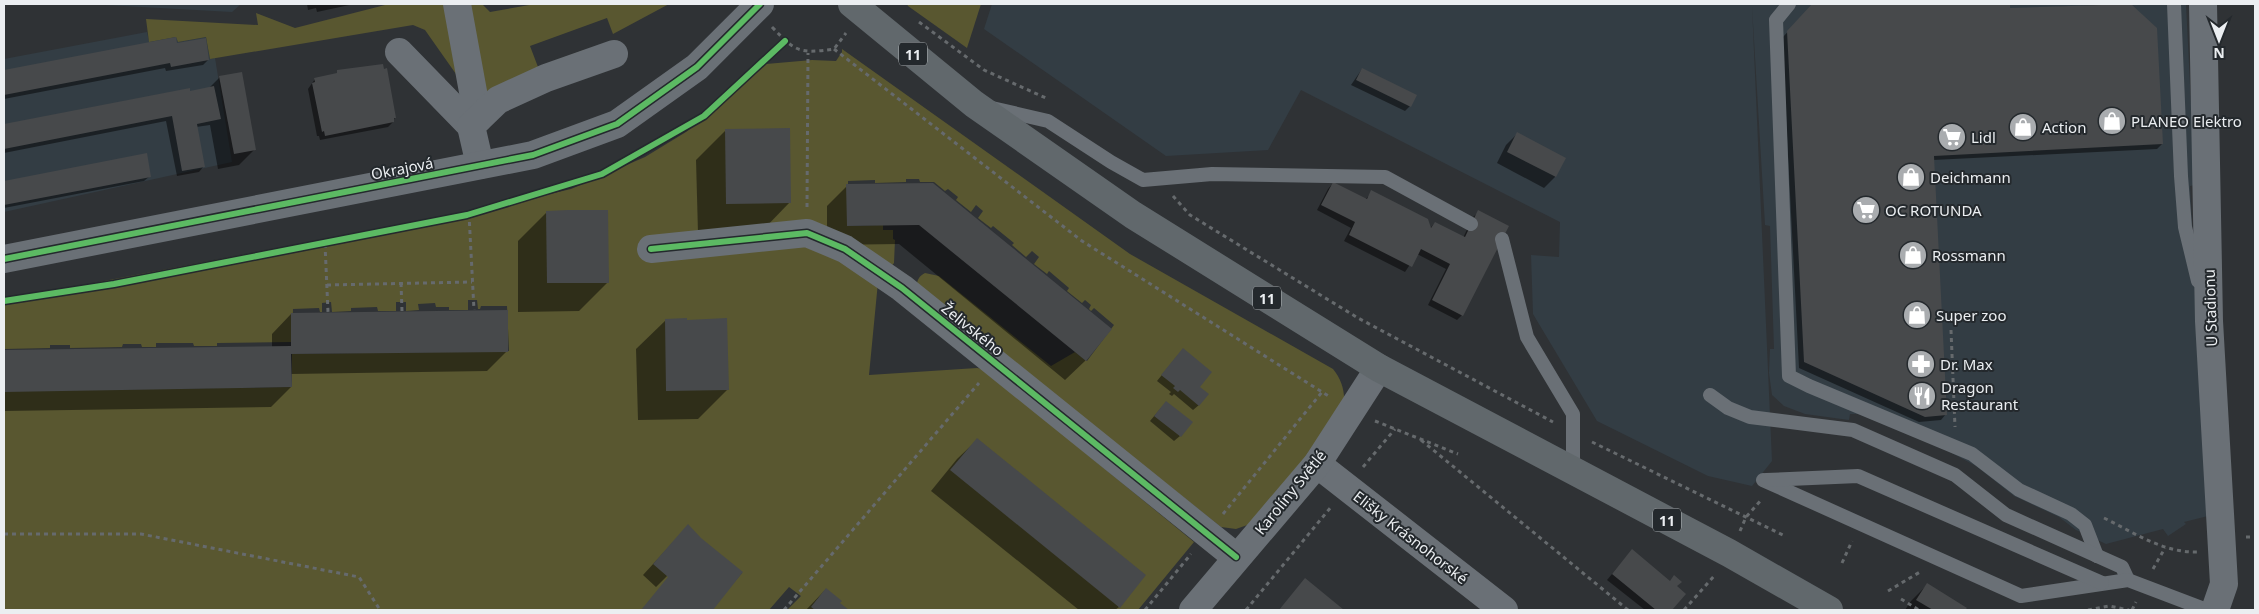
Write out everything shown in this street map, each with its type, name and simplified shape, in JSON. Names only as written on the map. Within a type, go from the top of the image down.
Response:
[{"type":"main road","name":"11","points":[[852,4],[974,104],[1134,215],[1379,368],[1730,553],[1829,610]]},
{"type":"street","points":[[457,4],[480,165]]},
{"type":"street","name":"U Stadionu","points":[[2203,4],[2209,322],[2224,584],[2215,610]]},
{"type":"street","name":"Okrajová","points":[[4,259],[533,155],[617,124],[696,67],[758,6]]},
{"type":"street","points":[[400,52],[474,122]]},
{"type":"street","points":[[474,122],[498,100],[546,78],[614,54]]},
{"type":"street","name":"Želivského","points":[[651,249],[807,233],[846,249],[902,288],[1236,557]]},
{"type":"street","name":"Karolíny Světlé","points":[[1193,610],[1236,557],[1317,464],[1379,368]]},
{"type":"street","name":"Elišky Krásnohorské","points":[[1317,464],[1504,610]]},
{"type":"lane","points":[[1789,4],[1776,20],[1789,376],[1972,454],[2019,490],[2071,514],[2085,525],[2097,556]]},
{"type":"lane","points":[[2174,4],[2185,227],[2209,322]]},
{"type":"lane","points":[[974,104],[1048,121],[1111,162],[1143,180],[1212,174],[1385,177],[1471,224]]},
{"type":"lane","points":[[1502,239],[1527,337],[1573,414],[1573,470]]},
{"type":"lane","points":[[1710,395],[1728,408],[1750,417],[1853,430],[1955,475],[2006,515],[2122,567],[2128,580]]},
{"type":"lane","points":[[2103,584],[1858,476],[1763,480],[2021,596],[2103,584],[2128,580],[2207,610]]},
{"type":"path","points":[[758,6],[785,41],[796,49],[808,53],[834,49],[1082,240],[1350,411],[1458,454]]},
{"type":"path","points":[[917,20],[984,70],[1045,97],[1053,103]]},
{"type":"path","points":[[778,47],[785,41]]},
{"type":"path","points":[[807,233],[808,53]]},
{"type":"path","points":[[1156,179],[1190,214],[1358,318],[1574,433],[1784,536]]},
{"type":"path","points":[[458,217],[479,211]]},
{"type":"path","points":[[469,214],[474,310]]},
{"type":"path","points":[[315,246],[334,242]]},
{"type":"path","points":[[325,244],[328,312]]},
{"type":"path","points":[[327,285],[472,282]]},
{"type":"path","points":[[401,284],[402,311]]},
{"type":"path","points":[[1951,330],[1955,429]]},
{"type":"path","points":[[784,610],[996,364]]},
{"type":"path","points":[[1145,610],[1322,392]]},
{"type":"path","points":[[1246,610],[1395,429]]},
{"type":"path","points":[[1418,438],[1628,610]]},
{"type":"path","points":[[1737,536],[1746,517],[1764,496]]},
{"type":"path","points":[[2096,513],[2165,548],[2180,552],[2222,551]]},
{"type":"path","points":[[4,534],[141,534],[359,577],[380,610]]},
{"type":"path","points":[[1842,563],[1855,536]]},
{"type":"path","points":[[2151,571],[2165,548]]},
{"type":"path","points":[[1888,591],[1926,568]]},
{"type":"path","points":[[1684,610],[1713,578]]},
{"type":"path","points":[[1901,599],[1919,610]]},
{"type":"path","points":[[2088,610],[2109,606],[2129,610]]},
{"type":"shaded area","points":[[87,4],[241,4],[232,12]]},
{"type":"shaded area","points":[[389,4],[482,4],[490,12],[535,4],[669,4],[613,34],[607,18],[530,46],[538,67],[584,50],[468,113],[463,84],[425,30],[413,25],[210,59],[206,37],[178,42],[176,37],[149,42],[146,19],[258,25],[256,13],[295,28]]},
{"type":"shaded area","points":[[907,4],[981,4],[967,48],[908,6]]},
{"type":"shaded area","points":[[992,4],[2186,4],[2195,185],[2190,186],[2208,516],[2184,522],[2186,524],[2168,536],[2163,529],[2106,544],[2076,530],[2059,517],[2014,496],[1976,466],[1948,451],[1859,414],[1850,414],[1849,420],[1805,414],[1784,406],[1772,395],[1769,373],[1770,349],[1774,349],[1770,226],[1765,225],[1752,6],[1772,461],[1752,486],[1708,476],[1597,421],[1533,314],[1531,255],[1559,257],[1560,222],[1301,90],[1268,150],[1166,156],[984,29]]},
{"type":"shaded area","points":[[147,32],[149,41],[177,37],[178,42],[206,37],[210,59],[215,58],[232,162],[4,212],[4,59]]},
{"type":"shaded area","points":[[842,49],[1130,254],[1333,369],[1339,378],[1344,394],[1343,410],[1253,523],[1236,529],[1221,527],[917,286],[917,282],[925,273],[939,276],[1051,366],[1075,352],[1087,361],[1114,325],[1094,308],[1091,311],[1089,309],[1091,305],[1085,300],[1082,303],[1067,291],[1069,288],[1049,271],[1047,274],[1034,264],[1039,257],[1032,251],[1026,257],[1012,245],[1014,243],[993,226],[991,228],[978,218],[983,211],[976,205],[971,212],[956,200],[958,197],[948,189],[945,191],[934,182],[920,182],[919,179],[906,179],[906,182],[875,183],[875,180],[848,181],[848,226],[883,225],[883,230],[893,230],[893,239],[895,240],[894,263],[878,282],[869,375],[983,369],[1194,542],[1138,610],[787,610],[801,596],[789,587],[769,610],[4,610],[4,391],[292,387],[292,354],[509,351],[507,306],[481,306],[478,309],[477,300],[468,300],[468,310],[449,310],[449,307],[436,307],[435,303],[418,304],[419,310],[406,311],[406,302],[396,302],[396,311],[378,311],[377,307],[351,308],[351,311],[332,312],[331,302],[322,303],[322,312],[320,312],[319,308],[293,309],[292,345],[291,342],[217,343],[217,346],[194,346],[193,343],[156,343],[156,347],[142,347],[141,344],[123,344],[122,347],[70,348],[70,345],[50,345],[50,348],[4,349],[4,300],[494,207],[571,189],[645,157],[686,132],[766,64],[812,60],[836,61]]},
{"type":"building","name":"OC ROTUNDA","points":[[1812,4],[2010,4],[2010,8],[2131,4],[2157,28],[2163,144],[1934,156],[1947,415],[1925,417],[1804,362],[1787,31]]},
{"type":"building","points":[[176,37],[177,43],[206,38],[209,60],[171,67],[170,63],[4,95],[4,70]]},
{"type":"building","points":[[383,64],[384,69],[387,68],[396,118],[394,118],[394,122],[325,136],[324,131],[322,132],[312,83],[315,82],[314,78],[337,73],[337,70]]},
{"type":"building","points":[[1362,68],[1417,95],[1411,107],[1356,80]]},
{"type":"building","points":[[242,72],[256,150],[234,154],[219,76]]},
{"type":"building","points":[[214,86],[221,119],[197,124],[205,167],[182,171],[172,116],[4,149],[4,124],[190,88],[190,91]]},
{"type":"building","points":[[790,128],[791,203],[726,204],[725,129]]},
{"type":"building","points":[[1517,132],[1566,158],[1556,177],[1507,152]]},
{"type":"building","points":[[147,153],[151,177],[4,205],[4,181]]},
{"type":"building","points":[[1333,182],[1367,199],[1371,190],[1428,219],[1431,228],[1435,222],[1465,237],[1478,210],[1509,226],[1463,316],[1432,300],[1450,264],[1421,249],[1412,267],[1349,235],[1355,222],[1321,205]]},
{"type":"building","points":[[933,183],[1112,329],[1086,361],[919,225],[847,226],[846,184]]},
{"type":"building","points":[[608,210],[609,283],[547,283],[546,211]]},
{"type":"building","points":[[508,310],[508,352],[291,354],[292,387],[4,392],[4,350],[291,346],[291,313]]},
{"type":"building","points":[[687,318],[687,320],[727,318],[729,390],[666,391],[665,319]]},
{"type":"building","points":[[1183,348],[1212,372],[1200,387],[1209,394],[1199,406],[1180,390],[1178,392],[1173,388],[1175,386],[1161,375]]},
{"type":"building","points":[[1166,401],[1193,422],[1181,437],[1154,416]]},
{"type":"building","points":[[977,438],[1146,575],[1120,608],[950,470]]},
{"type":"building","points":[[688,524],[701,538],[743,572],[713,610],[641,610],[668,577],[653,564]]},
{"type":"building","points":[[1632,549],[1670,581],[1674,575],[1682,582],[1677,586],[1686,594],[1672,610],[1656,610],[1612,574]]},
{"type":"building","points":[[1305,578],[1344,610],[1279,610]]},
{"type":"building","points":[[1927,583],[1967,608],[1965,610],[1933,610],[1916,600]]},
{"type":"building","points":[[826,588],[842,601],[840,603],[849,610],[815,610],[811,607]]},
{"type":"cycle path","points":[[4,259],[533,155],[617,124],[697,67],[760,4]]},
{"type":"cycle path","points":[[4,301],[114,284],[467,215],[602,174],[704,116],[785,41]]},
{"type":"cycle path","points":[[651,249],[807,233],[845,249],[902,288],[1236,557]]},
{"type":"place","name":"PLANEO Elektro","points":[[2112,121]]},
{"type":"place","name":"Action","points":[[2023,127]]},
{"type":"place","name":"Lidl","points":[[1952,137]]},
{"type":"place","name":"Deichmann","points":[[1911,177]]},
{"type":"place","name":"OC ROTUNDA","points":[[1866,210]]},
{"type":"place","name":"Rossmann","points":[[1913,255]]},
{"type":"place","name":"Super zoo","points":[[1917,315]]},
{"type":"place","name":"Dr. Max","points":[[1921,364]]},
{"type":"place","name":"Dragon Restaurant","points":[[1922,396]]}]
